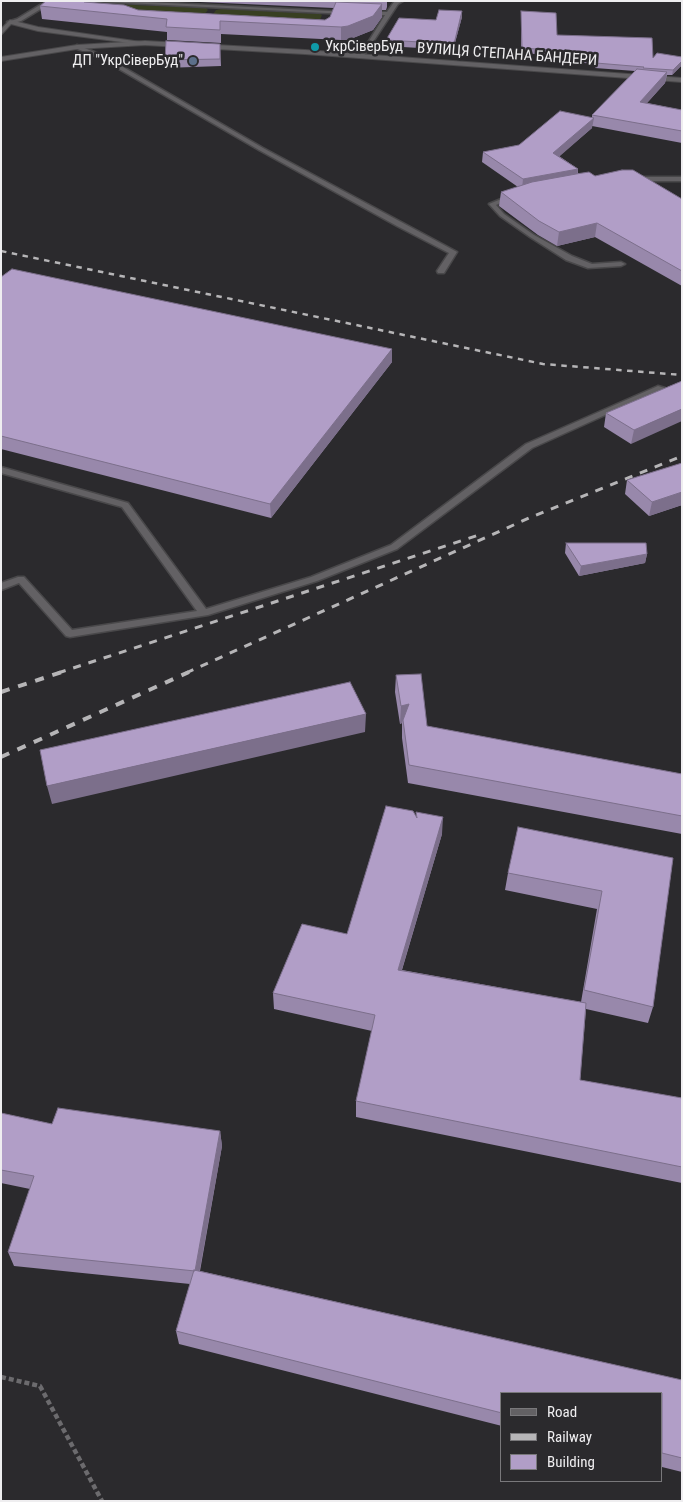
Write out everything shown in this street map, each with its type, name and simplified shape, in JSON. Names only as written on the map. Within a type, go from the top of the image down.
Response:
[{"type":"street","points":[[1,32],[10,22],[38,29],[145,43]]},
{"type":"street","name":"ВУЛИЦЯ СТЕПАНА БАНДЕРИ","points":[[1,59],[77,47],[145,43],[361,56],[682,80]]},
{"type":"lane","points":[[10,22],[19,20],[42,6],[60,1]]},
{"type":"lane","points":[[87,1],[352,12]]},
{"type":"lane","points":[[361,56],[396,3],[401,1]]},
{"type":"lane","points":[[93,7],[98,2]]},
{"type":"lane","points":[[209,14],[214,7]]},
{"type":"lane","points":[[329,20],[333,12]]},
{"type":"lane","points":[[361,13],[389,14]]},
{"type":"lane","points":[[77,47],[102,56],[261,149],[453,252],[441,271]]},
{"type":"lane","points":[[628,179],[682,179]]},
{"type":"lane","points":[[518,194],[492,204],[502,215],[569,258],[591,266],[621,264]]},
{"type":"lane","points":[[1,587],[21,579],[70,634],[204,613],[314,579],[394,548],[529,446],[661,388]]},
{"type":"lane","points":[[1,470],[125,505],[204,613]]},
{"type":"path","points":[[1,1377],[40,1386],[102,1501]]},
{"type":"green space","points":[[103,5],[206,8],[208,10],[201,18],[196,18]]},
{"type":"green space","points":[[216,10],[322,15],[318,25],[211,17]]},
{"type":"building","points":[[46,1],[84,1],[124,5],[138,10],[325,20],[330,17],[336,2],[382,4],[373,16],[348,26],[220,21],[220,30],[166,27],[167,19],[40,6]]},
{"type":"building","points":[[439,10],[462,11],[454,44],[386,40],[399,18],[436,20]]},
{"type":"building","points":[[521,11],[556,13],[557,35],[652,38],[653,58],[657,53],[682,57],[682,61],[673,70],[643,68],[596,63],[597,59],[549,55],[550,50],[522,48]]},
{"type":"building","points":[[166,41],[220,44],[220,59],[165,60]]},
{"type":"building","points":[[637,69],[667,72],[640,102],[682,110],[682,131],[592,115]]},
{"type":"building","points":[[560,111],[594,118],[553,153],[578,169],[523,179],[483,152],[519,145]]},
{"type":"building","points":[[622,170],[633,170],[682,199],[682,271],[597,223],[559,232],[539,221],[501,192],[532,182],[576,174],[589,172],[595,176]]},
{"type":"building","points":[[12,269],[392,349],[270,504],[1,436],[1,277]]},
{"type":"building","points":[[682,381],[682,409],[634,430],[606,413]]},
{"type":"building","points":[[682,463],[682,492],[652,502],[627,480]]},
{"type":"building","points":[[566,543],[646,543],[647,554],[581,566]]},
{"type":"building","points":[[421,674],[427,726],[682,774],[682,816],[409,765],[403,720],[409,704],[401,706],[396,675]]},
{"type":"building","points":[[350,682],[366,714],[47,786],[40,750]]},
{"type":"building","points":[[386,806],[413,811],[417,818],[416,812],[443,817],[398,970],[586,1003],[580,1080],[682,1098],[682,1167],[356,1101],[375,1015],[273,993],[302,924],[347,934]]},
{"type":"building","points":[[518,827],[673,858],[653,1007],[584,990],[602,891],[508,873]]},
{"type":"building","points":[[58,1108],[220,1131],[195,1271],[8,1252],[34,1176],[1,1170],[1,1113],[52,1124]]},
{"type":"building","points":[[194,1270],[682,1380],[682,1458],[663,1453],[663,1392],[500,1392],[500,1412],[176,1331]]},
{"type":"railway","points":[[1,251],[543,364],[682,375]]},
{"type":"railway","points":[[186,673],[529,518],[682,456]]},
{"type":"railway","points":[[58,673],[479,535]]},
{"type":"railway","points":[[1,692],[62,672]]},
{"type":"railway","points":[[1,757],[189,672]]},
{"type":"place","name":"УкрСіверБуд","points":[[315,47]]},
{"type":"place","name":"ДП \"УкрСіверБуд\"","points":[[193,61]]}]
